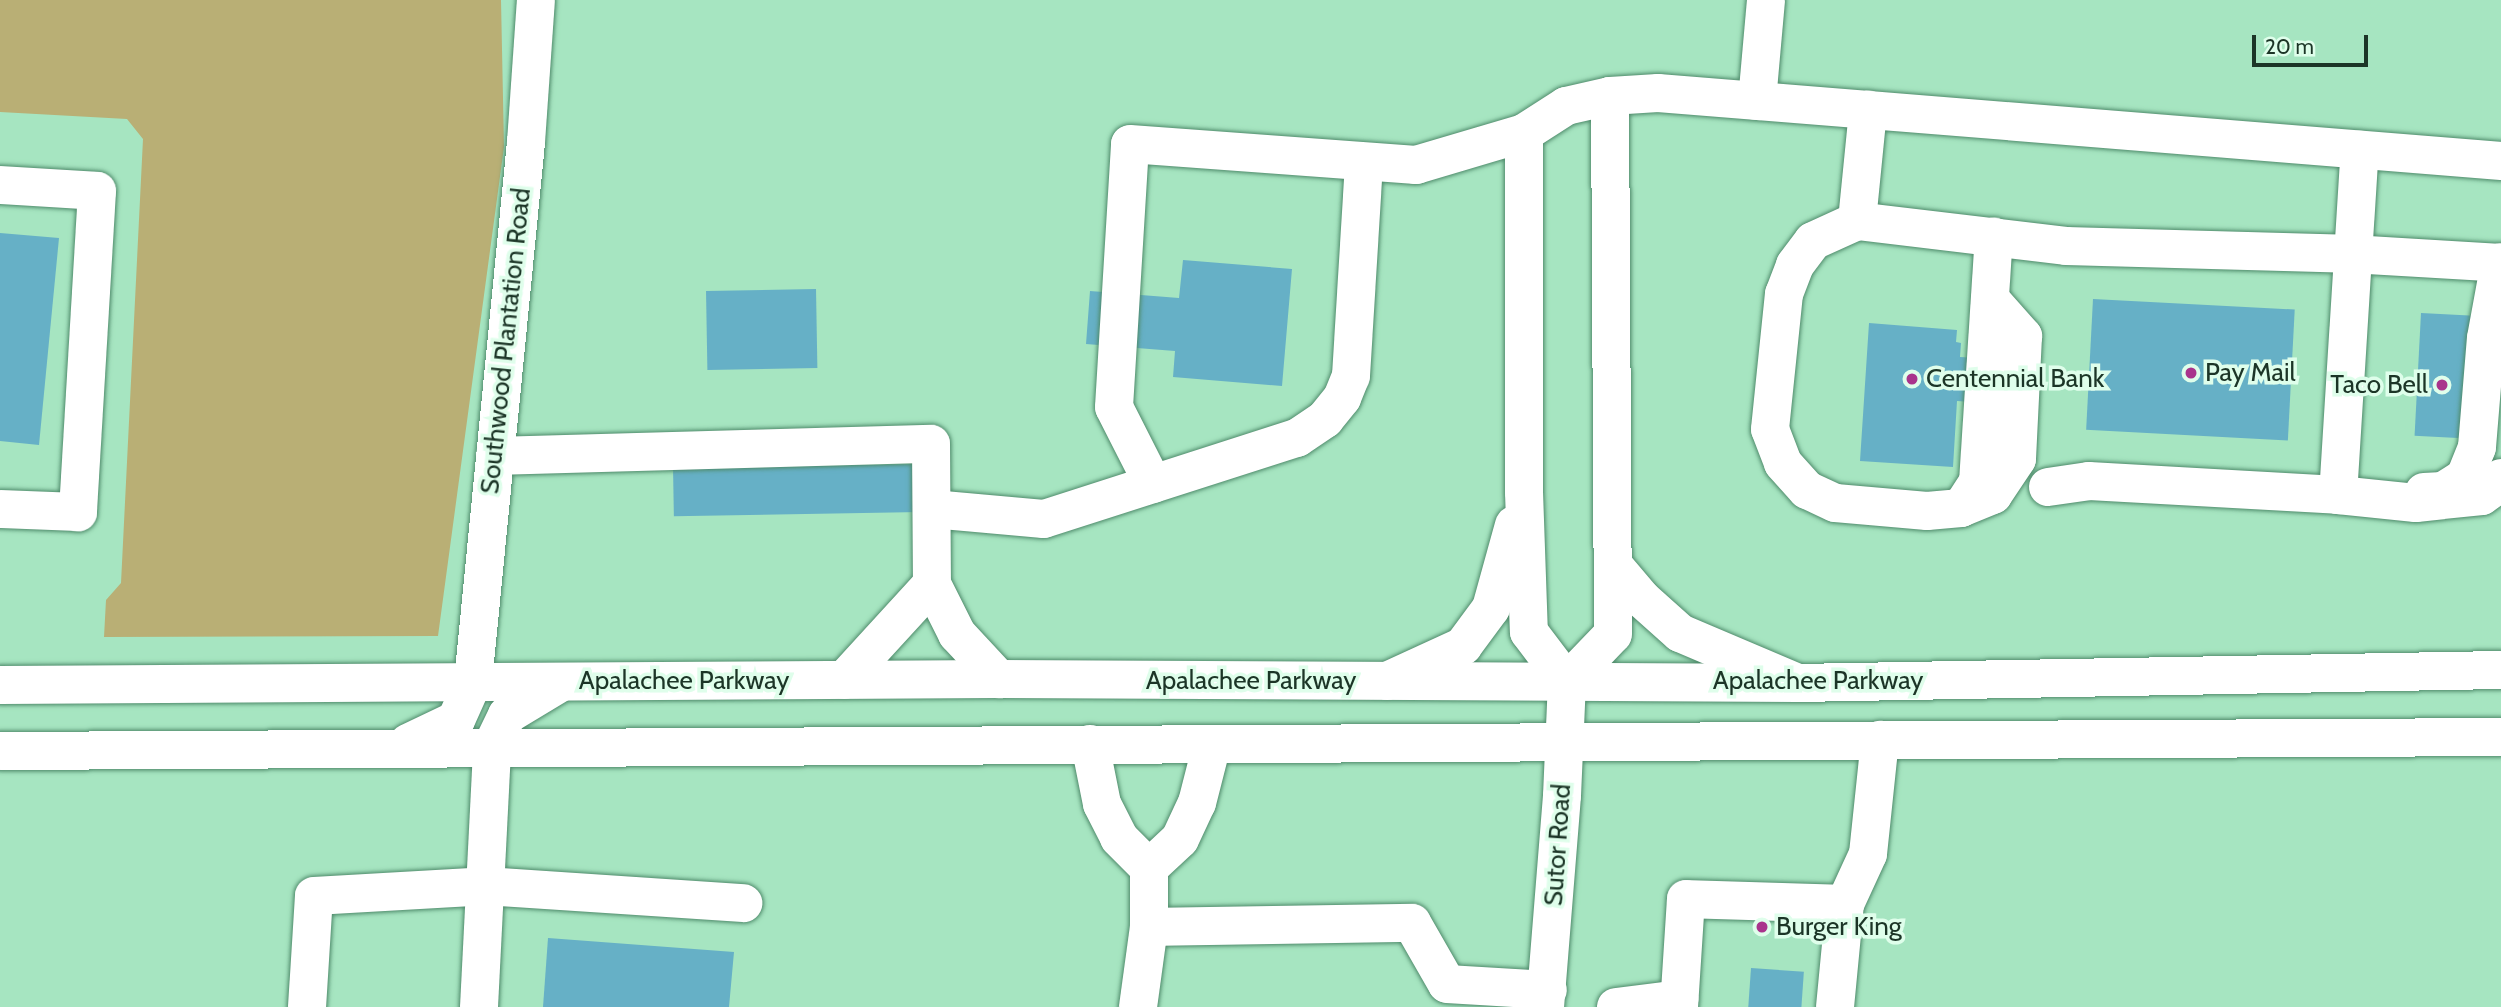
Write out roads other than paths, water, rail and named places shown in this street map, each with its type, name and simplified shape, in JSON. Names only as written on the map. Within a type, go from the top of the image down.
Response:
[{"type":"main road","name":"Southwood Plantation Road","points":[[400,747],[456,720],[473,682],[526,142],[536,0]]},
{"type":"main road","points":[[1757,101],[1766,0]]},
{"type":"main road","points":[[1153,484],[1114,407],[1130,144],[1416,165],[1524,133],[1566,106],[1610,96],[1658,93],[2501,161]]},
{"type":"main road","points":[[1524,133],[1524,492],[1529,632],[1567,682],[1613,634],[1615,566],[1610,96]]},
{"type":"main road","points":[[1857,220],[1868,110]]},
{"type":"main road","points":[[2338,495],[2351,254],[2360,150]]},
{"type":"main road","points":[[932,509],[1044,519],[1297,438],[1325,419],[1342,398],[1350,376],[1364,162]]},
{"type":"main road","points":[[0,185],[97,191],[78,512],[0,509]]},
{"type":"main road","points":[[1994,237],[1990,299],[2023,336],[2017,459],[1993,495],[1961,508],[1927,512],[1835,503],[1807,490],[1783,463],[1770,429],[1784,294],[1795,265],[1813,241],[1857,220],[1994,237],[2066,246],[2351,254],[2500,262],[2486,338],[2477,447],[2465,477],[2443,491],[2338,495]]},
{"type":"main road","points":[[495,456],[931,444],[932,584],[957,634],[999,679]]},
{"type":"main road","points":[[2048,487],[2090,481],[2338,495],[2416,503],[2482,496],[2500,483],[2501,478]]},
{"type":"main road","points":[[1387,681],[1463,646],[1484,618],[1491,608],[1524,492]]},
{"type":"main road","points":[[1615,566],[1642,599],[1680,633],[1798,683]]},
{"type":"main road","points":[[844,680],[932,584]]},
{"type":"main road","name":"Apalachee Parkway","points":[[0,685],[999,679],[1798,683],[2501,670]]},
{"type":"main road","points":[[479,1007],[492,747],[507,715],[562,681]]},
{"type":"main road","name":"Sutor Road","points":[[1547,998],[1567,682]]},
{"type":"main road","points":[[0,751],[2501,737]]},
{"type":"main road","points":[[1835,1007],[1845,904],[1868,853],[1880,740]]},
{"type":"main road","points":[[1090,744],[1102,804],[1119,838],[1149,868],[1149,927],[1138,1007]]},
{"type":"main road","points":[[1149,868],[1180,839],[1197,803],[1212,744]]},
{"type":"main road","points":[[307,1007],[314,896],[485,886],[743,903]]},
{"type":"main road","points":[[1616,1007],[1679,1003],[1686,899],[1845,904]]},
{"type":"main road","points":[[1149,927],[1412,923],[1447,984],[1547,998]]},
{"type":"place","name":"Pay Mail","points":[[2191,373]]},
{"type":"place","name":"Centennial Bank","points":[[1912,379]]},
{"type":"place","name":"Taco Bell","points":[[2442,385]]},
{"type":"place","name":"Burger King","points":[[1762,927]]}]
